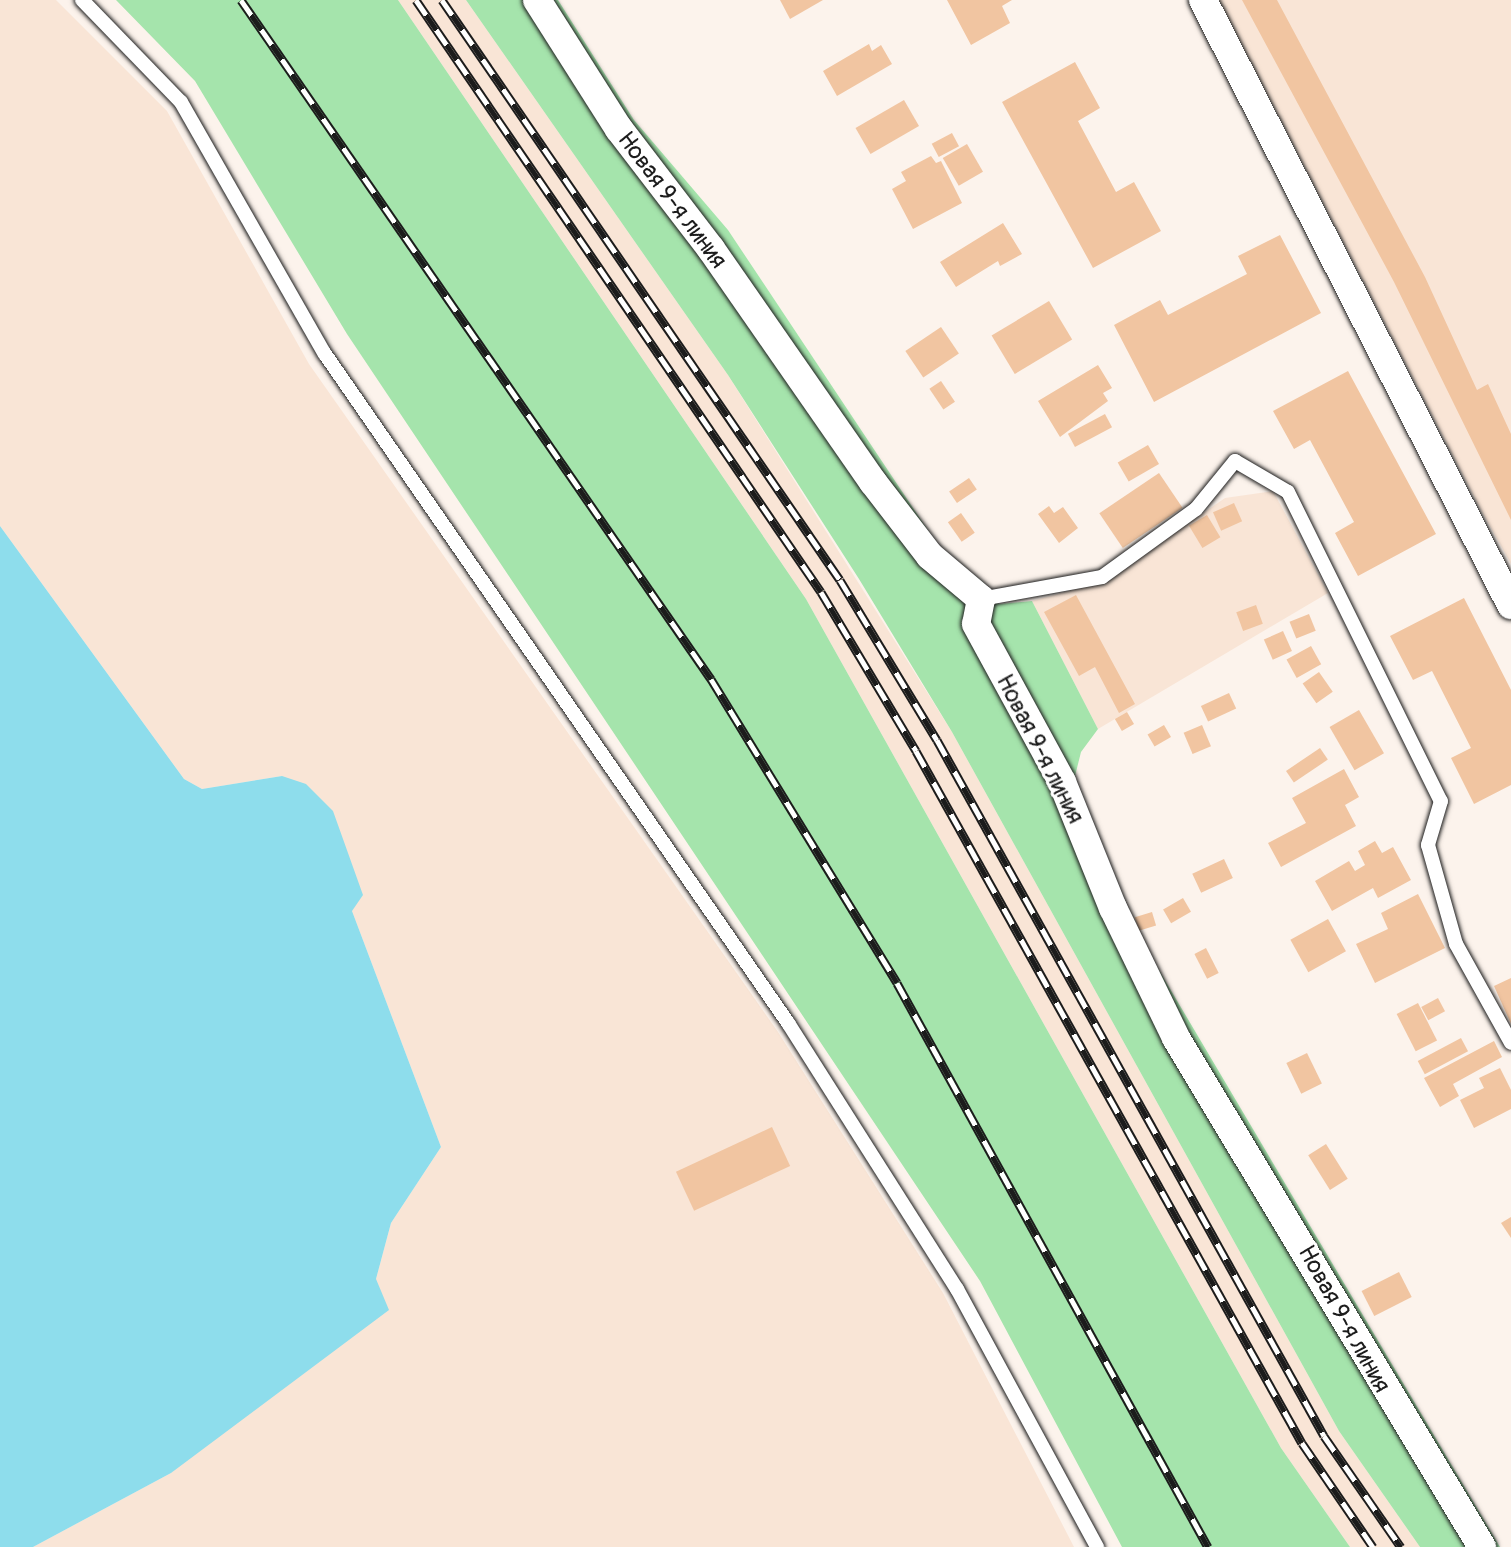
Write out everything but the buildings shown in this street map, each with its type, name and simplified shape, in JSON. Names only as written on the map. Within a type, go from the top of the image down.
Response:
[{"type":"street","name":"Новая 9-я линия","points":[[537,0],[619,129],[711,249],[873,482],[930,556],[981,599],[976,624],[1062,782],[1113,908],[1176,1038],[1482,1547]]},
{"type":"street","points":[[1203,0],[1511,605]]},
{"type":"lane","points":[[82,0],[181,102],[325,354],[788,1023],[957,1289],[1097,1547]]},
{"type":"lane","points":[[981,599],[1102,577],[1196,509],[1235,461],[1288,492],[1441,801],[1428,845],[1456,944],[1511,1043]]},
{"type":"shaded area","points":[[0,0],[56,0],[167,111],[309,364],[778,1032],[943,1293],[1074,1547],[33,1547],[171,1473],[376,1279],[391,1223],[441,1147],[352,911],[282,776],[202,789],[184,779],[0,526]]},
{"type":"shaded area","points":[[398,0],[466,0],[728,375],[952,732],[1339,1431],[1420,1547],[1350,1547],[1281,1448],[806,599]]},
{"type":"shaded area","points":[[1219,0],[1511,0],[1511,564],[1481,510]]},
{"type":"shaded area","points":[[1273,491],[1328,593],[1098,729],[1032,601],[1105,581],[1225,498]]},
{"type":"green space","points":[[116,0],[398,0],[806,599],[1281,1448],[1350,1547],[1122,1547],[980,1281],[347,334],[195,81]]},
{"type":"green space","points":[[466,0],[558,0],[634,120],[728,230],[939,547],[984,583],[999,604],[1032,601],[1098,729],[1081,752],[1073,784],[1124,911],[1500,1547],[1420,1547],[1339,1431],[952,732],[859,579],[728,375]]},
{"type":"water","points":[[0,526],[184,779],[202,789],[282,776],[306,784],[333,811],[363,895],[352,911],[441,1147],[391,1223],[376,1279],[389,1310],[171,1473],[33,1547],[0,1547]]},
{"type":"railway","points":[[241,0],[711,679],[897,983],[1208,1547]]},
{"type":"railway","points":[[416,0],[821,592],[916,751],[1302,1443],[1373,1547]]},
{"type":"railway","points":[[442,0],[840,580],[937,740],[1324,1436],[1401,1547]]}]
